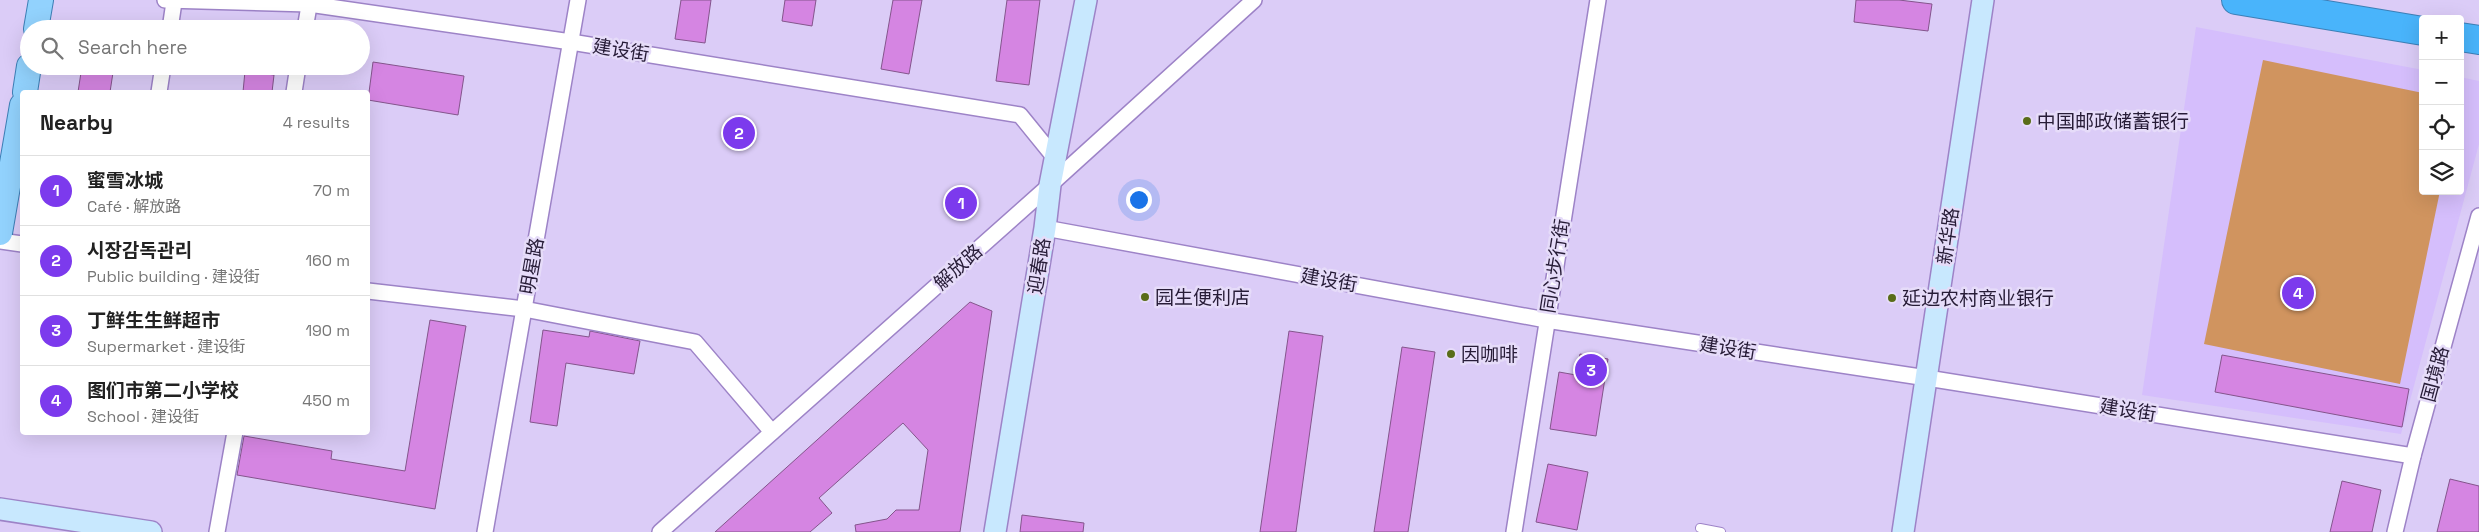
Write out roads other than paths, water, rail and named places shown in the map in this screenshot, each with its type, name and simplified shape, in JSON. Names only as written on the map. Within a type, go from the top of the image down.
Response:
[{"type":"highway","points":[[2236,0],[2419,30]]},
{"type":"highway","points":[[2464,38],[2479,40]]},
{"type":"main road","points":[[38,20],[41,0]]},
{"type":"main road","points":[[25,90],[28,75]]},
{"type":"main road","points":[[0,233],[20,117]]},
{"type":"street","name":"明星路","points":[[485,532],[578,0]]},
{"type":"street","name":"迎春路","points":[[994,532],[1045,228],[1050,185],[1086,0]]},
{"type":"street","name":"解放路","points":[[660,532],[1050,185],[1254,0]]},
{"type":"street","name":"同心步行街","points":[[1514,532],[1598,0]]},
{"type":"street","name":"新华路","points":[[1903,532],[1928,378],[1983,0]]},
{"type":"street","name":"建设街","points":[[170,1],[309,2],[571,42],[1020,115],[1055,158]]},
{"type":"street","points":[[170,1],[170,20]]},
{"type":"street","points":[[306,20],[309,2]]},
{"type":"street","points":[[159,90],[162,75]]},
{"type":"street","points":[[294,90],[297,75]]},
{"type":"street","name":"国境路","points":[[2394,532],[2412,456],[2479,216]]},
{"type":"street","name":"建设街","points":[[1045,228],[1546,320],[1928,378],[2412,456]]},
{"type":"street","points":[[0,241],[20,244]]},
{"type":"street","points":[[370,291],[524,309],[696,342],[772,432]]},
{"type":"street","points":[[217,532],[234,435]]},
{"type":"street","points":[[0,509],[151,532]]},
{"type":"lane","points":[[1700,528],[1721,532]]},
{"type":"place","name":"中国邮政储蓄银行","points":[[2027,121]]},
{"type":"place","name":"시장감독관리","points":[[739,133]]},
{"type":"place","name":"蜜雪冰城","points":[[961,203]]},
{"type":"place","name":"图们市第二小学校","points":[[2298,293]]},
{"type":"place","name":"园生便利店","points":[[1145,297]]},
{"type":"place","name":"延边农村商业银行","points":[[1892,298]]},
{"type":"place","name":"因咖啡","points":[[1451,354]]},
{"type":"place","name":"丁鲜生生鲜超市","points":[[1591,370]]}]
